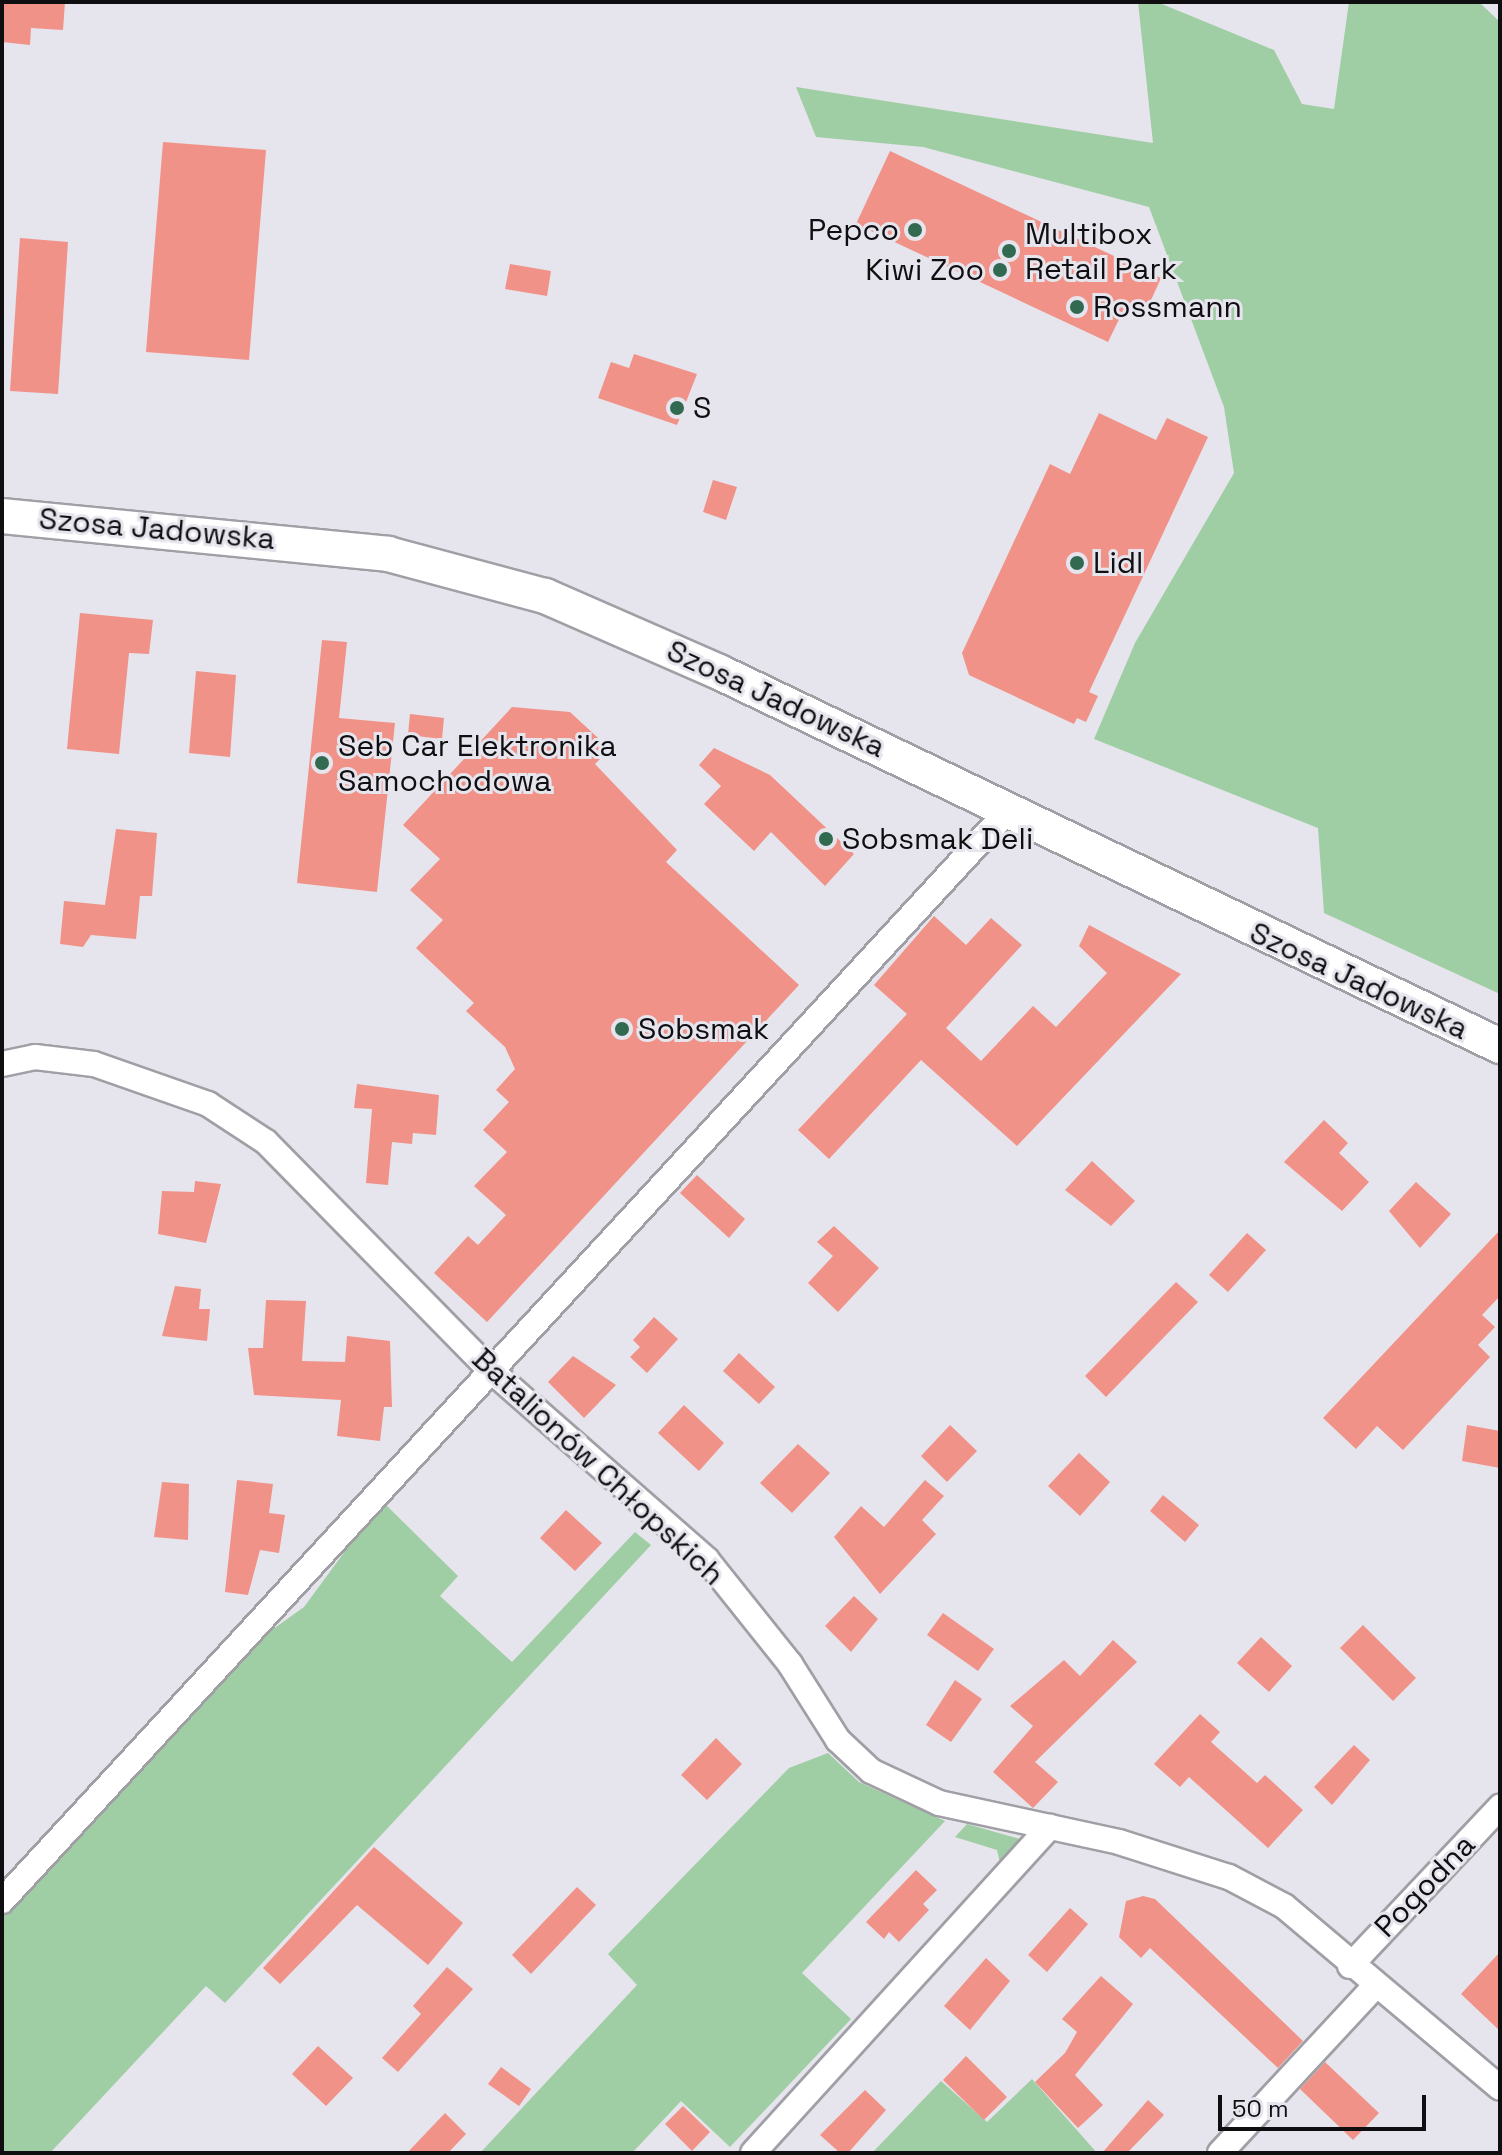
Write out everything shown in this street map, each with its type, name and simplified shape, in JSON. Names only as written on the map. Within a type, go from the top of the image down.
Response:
[{"type":"main road","name":"Szosa Jadowska","points":[[2,516],[326,545],[494,578],[692,659],[1005,814],[1500,1046]]},
{"type":"street","points":[[2,1901],[488,1368],[1005,814]]},
{"type":"street","name":"Batalionów Chłopskich","points":[[2,1064],[35,1057],[94,1064],[208,1104],[266,1142],[488,1368],[707,1560],[855,1758],[939,1803],[1050,1827],[1229,1877],[1284,1906],[1350,1966],[1500,2088]]},
{"type":"street","name":"Pogodna","points":[[1350,1966],[1500,1807]]},
{"type":"street","points":[[753,2153],[1050,1827]]},
{"type":"street","points":[[1220,2153],[1375,1986]]},
{"type":"green space","points":[[1138,2],[1157,2],[1274,50],[1302,104],[1334,109],[1349,2],[1479,2],[1500,22],[1500,994],[1324,913],[1318,828],[1094,739],[1135,643],[1234,473],[1224,407],[1149,207],[923,147],[816,137],[796,87],[1153,143]]},
{"type":"green space","points":[[382,1501],[458,1576],[440,1596],[512,1662],[635,1532],[651,1545],[225,2003],[206,1986],[50,2153],[2,2153],[2,1915],[244,1650],[304,1607]]},
{"type":"green space","points":[[828,1753],[859,1782],[945,1821],[802,1973],[851,2019],[730,2147],[681,2101],[632,2153],[480,2153],[637,1985],[608,1954],[789,1768]]},
{"type":"green space","points":[[967,1824],[1020,1839],[992,1881],[986,1878],[1000,1863],[997,1850],[955,1837]]},
{"type":"green space","points":[[1032,2079],[1097,2153],[872,2153],[941,2081],[987,2122]]},
{"type":"building","points":[[2,2],[65,2],[63,30],[31,28],[30,45],[2,42]]},
{"type":"building","points":[[163,142],[266,150],[249,360],[146,352]]},
{"type":"building","name":"Multibox Retail Park","points":[[890,151],[1161,278],[1144,316],[1125,307],[1108,342],[856,224]]},
{"type":"building","points":[[20,238],[68,242],[58,394],[10,391]]},
{"type":"building","points":[[510,264],[551,271],[547,296],[505,289]]},
{"type":"building","points":[[634,354],[697,374],[677,425],[598,398],[611,362],[629,368]]},
{"type":"building","name":"Lidl","points":[[1099,413],[1156,440],[1167,418],[1208,437],[1089,692],[1098,696],[1086,722],[1077,718],[1074,724],[969,675],[962,653],[1050,464],[1070,474]]},
{"type":"building","points":[[713,480],[737,487],[726,520],[703,512]]},
{"type":"building","points":[[80,613],[153,620],[149,654],[129,653],[119,754],[67,749]]},
{"type":"building","points":[[322,640],[347,642],[339,718],[395,723],[377,892],[297,883]]},
{"type":"building","points":[[196,671],[236,675],[230,757],[189,753]]},
{"type":"building","name":"Sobsmak","points":[[512,707],[570,712],[610,749],[595,764],[677,850],[666,862],[799,985],[487,1322],[434,1273],[468,1236],[478,1245],[506,1215],[474,1186],[507,1152],[483,1130],[509,1102],[496,1090],[515,1069],[505,1047],[466,1011],[474,1003],[416,948],[443,920],[410,890],[440,859],[403,825]]},
{"type":"building","points":[[410,714],[444,718],[442,739],[408,735]]},
{"type":"building","points":[[714,748],[770,775],[854,854],[825,886],[771,832],[754,851],[704,804],[721,786],[699,765]]},
{"type":"building","points":[[116,829],[157,833],[152,896],[140,896],[136,939],[91,935],[83,947],[60,944],[64,901],[105,905]]},
{"type":"building","points":[[934,916],[966,945],[991,918],[1022,945],[946,1028],[981,1061],[1033,1006],[1056,1027],[1107,973],[1079,946],[1089,925],[1181,974],[1017,1146],[921,1060],[829,1159],[798,1130],[907,1014],[874,985]]},
{"type":"building","points":[[357,1084],[439,1095],[436,1135],[413,1133],[412,1144],[392,1142],[388,1185],[366,1183],[372,1109],[354,1108]]},
{"type":"building","points":[[1324,1120],[1348,1143],[1339,1153],[1369,1182],[1342,1211],[1284,1162]]},
{"type":"building","points":[[1092,1161],[1135,1201],[1111,1226],[1065,1190]]},
{"type":"building","points":[[697,1175],[745,1219],[729,1238],[680,1193]]},
{"type":"building","points":[[195,1181],[221,1184],[206,1243],[158,1234],[162,1191],[194,1192]]},
{"type":"building","points":[[1416,1182],[1451,1214],[1420,1248],[1389,1211]]},
{"type":"building","points":[[834,1226],[879,1268],[838,1312],[808,1283],[833,1256],[817,1242]]},
{"type":"building","points":[[1500,1230],[1500,1296],[1482,1315],[1495,1327],[1478,1345],[1490,1357],[1403,1450],[1377,1426],[1356,1449],[1323,1418]]},
{"type":"building","points":[[1247,1233],[1266,1250],[1228,1292],[1209,1275]]},
{"type":"building","points":[[1176,1282],[1198,1302],[1106,1397],[1085,1376]]},
{"type":"building","points":[[175,1286],[201,1289],[199,1309],[210,1309],[207,1341],[162,1336]]},
{"type":"building","points":[[266,1300],[306,1301],[302,1361],[345,1362],[347,1336],[390,1341],[392,1407],[384,1407],[380,1441],[337,1436],[341,1400],[254,1395],[248,1348],[263,1348]]},
{"type":"building","points":[[654,1317],[678,1339],[647,1373],[630,1357],[640,1347],[633,1340]]},
{"type":"building","points":[[739,1353],[775,1387],[759,1404],[723,1371]]},
{"type":"building","points":[[573,1356],[616,1385],[584,1418],[548,1382]]},
{"type":"building","points":[[684,1405],[724,1443],[699,1471],[658,1433]]},
{"type":"building","points":[[950,1425],[977,1451],[947,1482],[921,1456]]},
{"type":"building","points":[[1467,1425],[1500,1431],[1500,1468],[1462,1461]]},
{"type":"building","points":[[798,1444],[830,1473],[792,1513],[760,1483]]},
{"type":"building","points":[[1079,1453],[1110,1482],[1080,1516],[1048,1486]]},
{"type":"building","points":[[237,1480],[273,1484],[269,1513],[285,1515],[279,1553],[260,1550],[248,1595],[225,1592]]},
{"type":"building","points":[[925,1480],[944,1496],[922,1520],[936,1534],[880,1594],[834,1537],[861,1506],[884,1527]]},
{"type":"building","points":[[162,1482],[189,1484],[188,1540],[154,1537]]},
{"type":"building","points":[[1163,1495],[1199,1525],[1185,1542],[1150,1511]]},
{"type":"building","points":[[566,1510],[602,1543],[575,1571],[540,1538]]},
{"type":"building","points":[[854,1596],[878,1619],[851,1652],[825,1626]]},
{"type":"building","points":[[943,1613],[994,1649],[978,1671],[927,1635]]},
{"type":"building","points":[[1363,1625],[1416,1678],[1393,1701],[1340,1648]]},
{"type":"building","points":[[1261,1637],[1292,1666],[1269,1692],[1237,1663]]},
{"type":"building","points":[[1113,1640],[1137,1662],[1035,1762],[1058,1782],[1033,1808],[993,1772],[1033,1726],[1010,1706],[1064,1660],[1080,1676]]},
{"type":"building","points":[[955,1680],[982,1699],[951,1742],[926,1725]]},
{"type":"building","points":[[1200,1714],[1220,1732],[1211,1742],[1257,1783],[1265,1775],[1303,1810],[1268,1848],[1189,1777],[1180,1787],[1154,1764]]},
{"type":"building","points":[[716,1738],[742,1764],[707,1800],[681,1775]]},
{"type":"building","points":[[1354,1745],[1370,1760],[1332,1805],[1314,1787]]},
{"type":"building","points":[[374,1847],[463,1923],[428,1965],[357,1905],[280,1984],[263,1968]]},
{"type":"building","points":[[916,1870],[937,1890],[923,1904],[929,1910],[899,1942],[889,1932],[884,1939],[866,1922]]},
{"type":"building","points":[[577,1887],[596,1905],[531,1974],[512,1955]]},
{"type":"building","points":[[1143,1896],[1155,1899],[1303,2041],[1278,2068],[1150,1948],[1141,1958],[1119,1937],[1126,1901]]},
{"type":"building","points":[[1070,1908],[1088,1924],[1047,1972],[1028,1955]]},
{"type":"building","points":[[1500,1952],[1500,2031],[1461,1994]]},
{"type":"building","points":[[986,1958],[1010,1981],[970,2030],[944,2006]]},
{"type":"building","points":[[447,1967],[473,1989],[398,2072],[382,2058],[421,2014],[413,2006]]},
{"type":"building","points":[[1101,1976],[1133,2004],[1075,2075],[1103,2105],[1078,2128],[1035,2082],[1065,2053],[1077,2032],[1062,2019]]},
{"type":"building","points":[[318,2046],[353,2078],[326,2106],[292,2074]]},
{"type":"building","points":[[966,2056],[1007,2097],[984,2120],[943,2080]]},
{"type":"building","points":[[1325,2062],[1379,2113],[1353,2140],[1300,2089]]},
{"type":"building","points":[[501,2067],[531,2089],[519,2106],[488,2084]]},
{"type":"building","points":[[865,2090],[886,2110],[848,2153],[840,2153],[820,2135]]},
{"type":"building","points":[[1148,2100],[1164,2115],[1127,2153],[1102,2153]]},
{"type":"building","points":[[683,2106],[710,2132],[692,2151],[665,2124]]},
{"type":"building","points":[[445,2113],[466,2134],[448,2153],[407,2153]]},
{"type":"place","name":"Pepco","points":[[915,230]]},
{"type":"place","name":"Multibox Retail Park","points":[[1009,251]]},
{"type":"place","name":"Kiwi Zoo","points":[[1000,270]]},
{"type":"place","name":"Rossmann","points":[[1077,307]]},
{"type":"place","name":"S","points":[[677,408]]},
{"type":"place","name":"Lidl","points":[[1077,563]]},
{"type":"place","name":"Seb Car Elektronika Samochodowa","points":[[322,763]]},
{"type":"place","name":"Sobsmak Deli","points":[[826,839]]},
{"type":"place","name":"Sobsmak","points":[[622,1029]]}]
